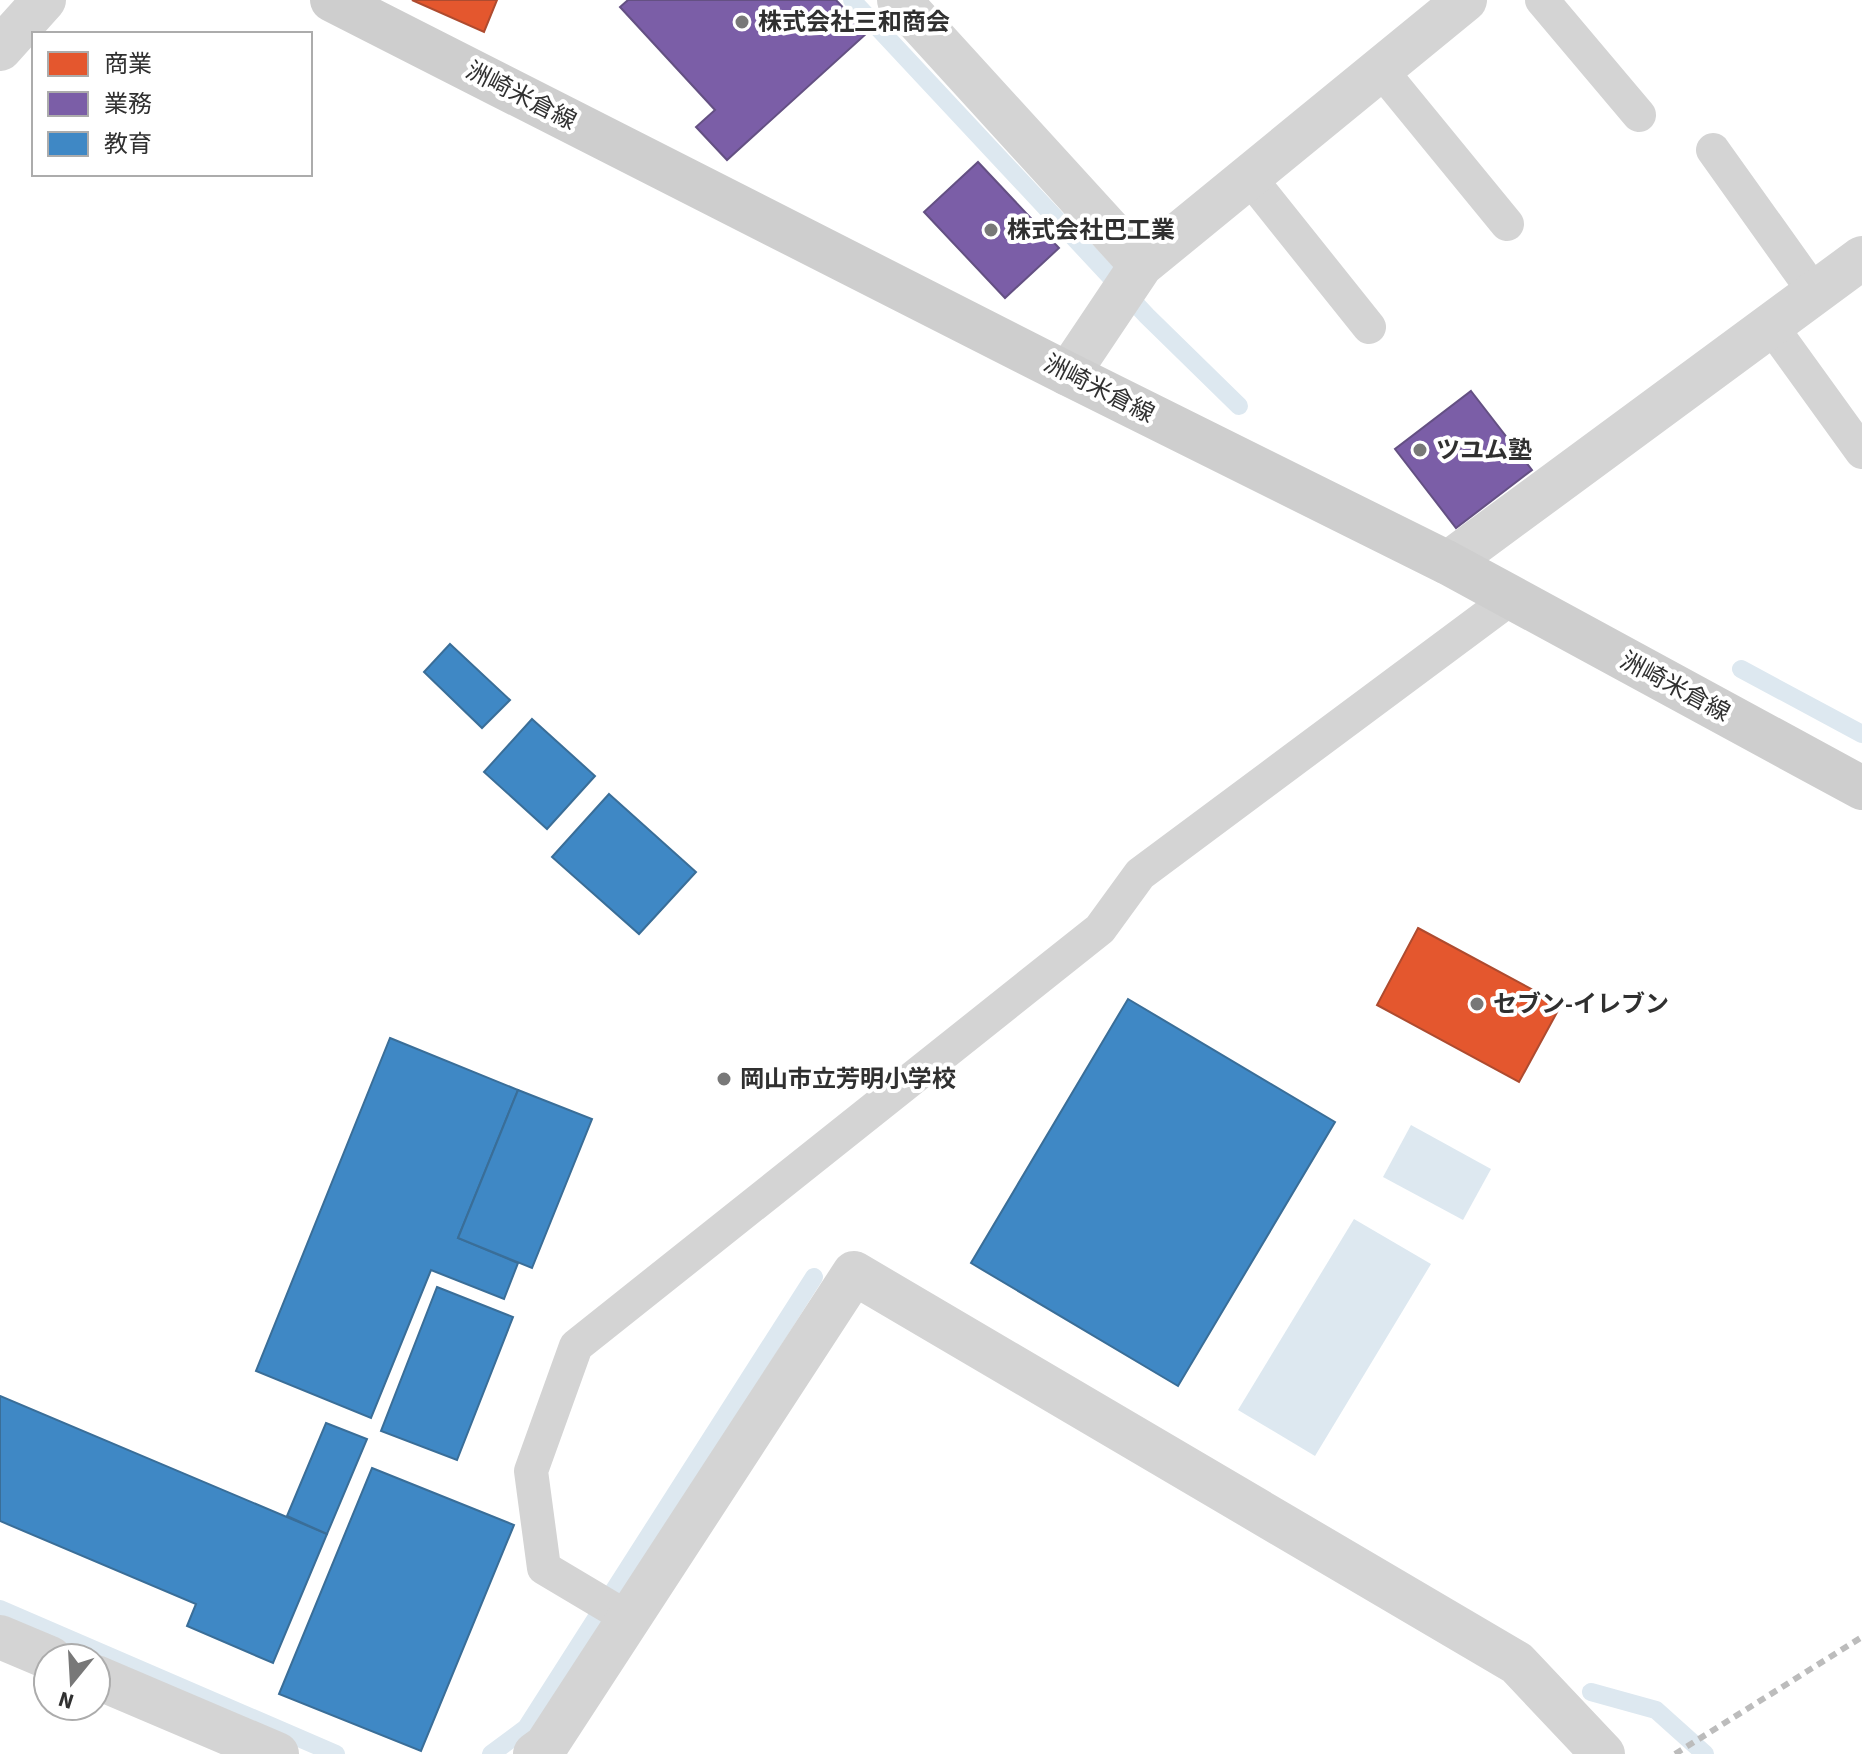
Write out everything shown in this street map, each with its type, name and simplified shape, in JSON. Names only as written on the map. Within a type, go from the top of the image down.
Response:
[{"type":"main road","name":"洲崎米倉線","points":[[332,0],[1068,374],[1448,563],[1862,788]]},
{"type":"street","points":[[0,49],[44,0]]},
{"type":"street","points":[[899,0],[1130,281]]},
{"type":"street","points":[[1068,374],[1130,281],[1249,177],[1465,0]]},
{"type":"street","points":[[1448,563],[1862,258]]},
{"type":"street","points":[[545,1751],[613,1610],[854,1273],[1517,1663],[1603,1754]]},
{"type":"street","points":[[0,1637],[32,1650]]},
{"type":"street","points":[[112,1684],[277,1754]]},
{"type":"lane","points":[[1542,0],[1639,115]]},
{"type":"lane","points":[[1380,69],[1507,224]]},
{"type":"lane","points":[[1713,150],[1815,293]]},
{"type":"lane","points":[[1249,177],[1369,327]]},
{"type":"lane","points":[[1771,326],[1862,452]]},
{"type":"lane","points":[[613,1610],[544,1568],[531,1471],[576,1346],[1100,929],[1140,874],[1511,598]]},
{"type":"shaded area","points":[[1411,1125],[1491,1169],[1463,1220],[1383,1177]]},
{"type":"shaded area","points":[[1354,1219],[1431,1264],[1315,1456],[1238,1410]]},
{"type":"building: 商業","points":[[412,0],[497,0],[484,32]]},
{"type":"building: 商業","points":[[1418,928],[1561,1005],[1519,1082],[1377,1005]]},
{"type":"building: 業務","points":[[628,0],[836,0],[867,33],[727,160],[696,127],[715,110],[620,7]]},
{"type":"building: 業務","points":[[978,162],[1059,248],[1005,298],[924,212]]},
{"type":"building: 業務","points":[[1471,391],[1532,470],[1456,528],[1395,449]]},
{"type":"building: 教育","points":[[450,644],[510,700],[482,728],[424,672]]},
{"type":"building: 教育","points":[[532,719],[595,776],[547,829],[484,772]]},
{"type":"building: 教育","points":[[609,794],[696,872],[639,934],[552,857]]},
{"type":"building: 教育","points":[[1128,999],[1335,1122],[1178,1386],[971,1263]]},
{"type":"building: 教育","points":[[390,1038],[518,1090],[458,1238],[518,1263],[504,1299],[431,1270],[371,1418],[256,1371]]},
{"type":"building: 教育","points":[[518,1090],[592,1119],[532,1268],[458,1238]]},
{"type":"building: 教育","points":[[437,1287],[513,1317],[457,1460],[381,1431]]},
{"type":"building: 教育","points":[[0,1396],[327,1534],[273,1663],[187,1626],[196,1604],[0,1521]]},
{"type":"building: 教育","points":[[326,1423],[367,1439],[327,1534],[287,1516]]},
{"type":"building: 教育","points":[[372,1468],[514,1525],[421,1751],[279,1694]]},
{"type":"waterway","points":[[852,0],[1147,316],[1239,406]]},
{"type":"waterway","points":[[1741,669],[1862,734]]},
{"type":"waterway","points":[[491,1754],[526,1728],[814,1277]]},
{"type":"waterway","points":[[0,1609],[336,1754]]},
{"type":"waterway","points":[[1591,1692],[1656,1710],[1705,1754]]},
{"type":"railway","points":[[1675,1754],[1862,1637]]},
{"type":"place","name":"株式会社三和商会","points":[[742,22]]},
{"type":"place","name":"株式会社巴工業","points":[[991,230]]},
{"type":"place","name":"ツユム塾","points":[[1420,450]]},
{"type":"place","name":"セブン-イレブン","points":[[1477,1004]]},
{"type":"place","name":"岡山市立芳明小学校","points":[[724,1079]]}]
